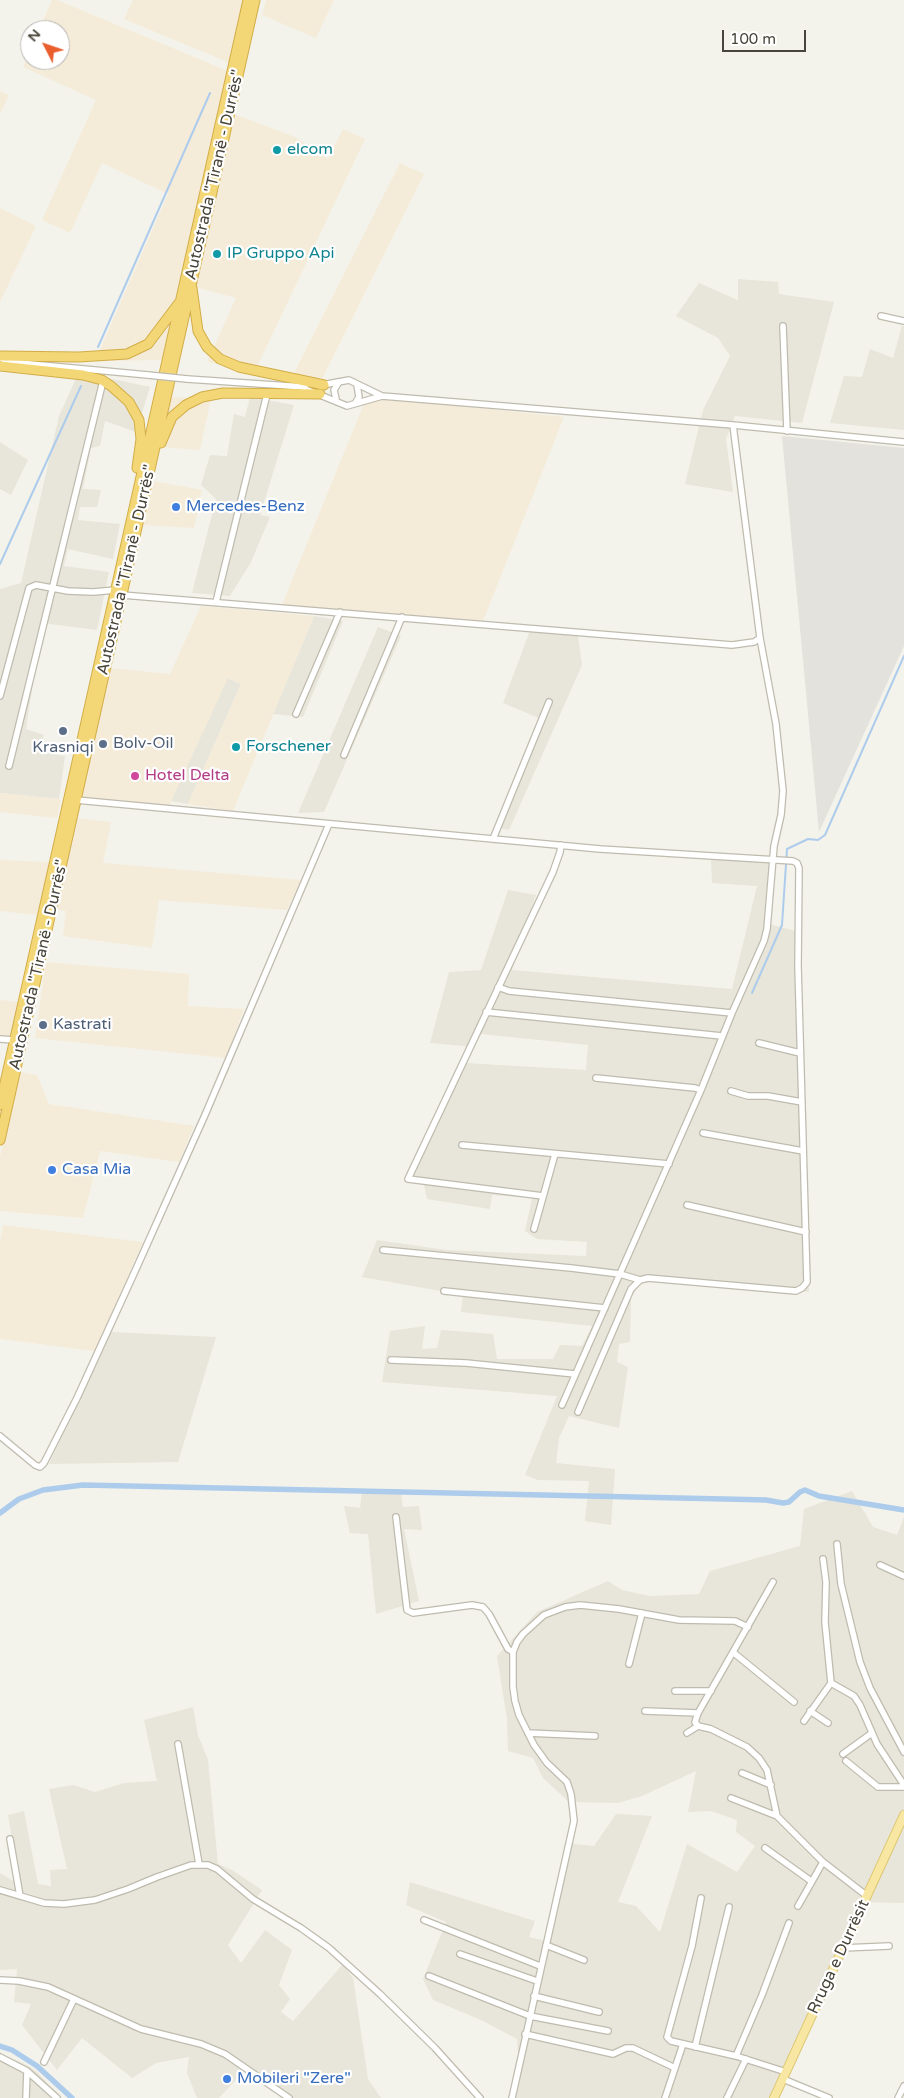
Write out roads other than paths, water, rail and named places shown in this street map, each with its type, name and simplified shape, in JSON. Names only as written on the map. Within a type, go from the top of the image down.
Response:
[{"type":"highway","name":"Autostrada \"Tiranë - Durrës\"","points":[[0,1140],[76,800],[119,592],[137,494],[248,0]]},
{"type":"highway","name":"Autostrada \"Tiranë - Durrës\"","points":[[0,1105],[119,592],[138,520],[254,0]]},
{"type":"highway","points":[[192,281],[198,331],[202,340],[214,354],[227,363],[239,367],[324,385]]},
{"type":"highway","points":[[0,357],[79,357],[127,354],[148,344],[180,301]]},
{"type":"highway","points":[[3,365],[83,375],[112,386],[129,402],[139,420],[141,439],[136,482],[137,494]]},
{"type":"highway","points":[[138,520],[164,432],[178,410],[191,401],[210,394],[320,394]]},
{"type":"main road","name":"Rruga e Durrësit","points":[[774,2098],[904,1815]]},
{"type":"street","points":[[881,316],[904,321]]},
{"type":"street","points":[[783,326],[787,431]]},
{"type":"street","points":[[0,357],[3,365],[303,388],[349,380],[382,396]]},
{"type":"street","points":[[10,766],[103,381]]},
{"type":"street","points":[[336,399],[334,390],[339,382]]},
{"type":"street","points":[[356,402],[359,391],[357,385]]},
{"type":"street","points":[[303,388],[336,399],[343,405],[382,396],[733,425],[904,442]]},
{"type":"street","points":[[216,602],[267,394]]},
{"type":"street","points":[[562,1405],[701,1090],[722,1036],[764,941],[767,929],[772,861],[783,791],[776,724],[760,638],[733,425]]},
{"type":"street","points":[[0,696],[27,591],[28,588],[36,585],[52,589],[119,592],[732,646],[748,643],[760,638]]},
{"type":"street","points":[[296,714],[340,612]]},
{"type":"street","points":[[344,754],[402,617]]},
{"type":"street","points":[[493,839],[549,702]]},
{"type":"street","points":[[76,800],[561,845],[795,862],[799,868],[798,966],[807,1282],[802,1288],[796,1290],[648,1278],[640,1280],[620,1274],[383,1250]]},
{"type":"street","points":[[0,1436],[35,1465],[40,1467],[44,1463],[77,1398],[205,1115],[329,824]]},
{"type":"street","points":[[543,1196],[408,1179],[555,866],[561,845]]},
{"type":"street","points":[[498,987],[509,991],[732,1013]]},
{"type":"street","points":[[486,1012],[722,1036]]},
{"type":"street","points":[[0,1038],[14,1040]]},
{"type":"street","points":[[759,1043],[800,1053]]},
{"type":"street","points":[[596,1078],[701,1090]]},
{"type":"street","points":[[732,1091],[748,1096],[768,1096],[802,1102]]},
{"type":"street","points":[[703,1133],[803,1151]]},
{"type":"street","points":[[462,1145],[669,1164]]},
{"type":"street","points":[[534,1229],[555,1154]]},
{"type":"street","points":[[687,1205],[806,1232]]},
{"type":"street","points":[[578,1412],[632,1288],[640,1280]]},
{"type":"street","points":[[444,1291],[605,1308]]},
{"type":"street","points":[[391,1360],[466,1363],[575,1374]]},
{"type":"street","points":[[396,1517],[407,1610],[413,1613],[472,1606],[483,1607],[489,1614],[508,1649],[513,1652]]},
{"type":"street","points":[[837,1544],[841,1584],[860,1662],[870,1688],[904,1752]]},
{"type":"street","points":[[804,1721],[831,1683],[823,1558]]},
{"type":"street","points":[[880,1566],[904,1576]]},
{"type":"street","points":[[773,1582],[698,1713],[695,1722],[698,1726],[712,1730],[754,1752],[767,1770],[777,1816]]},
{"type":"street","points":[[512,2098],[540,1966],[574,1821],[571,1794],[567,1782],[546,1763],[528,1733],[515,1702],[513,1652],[522,1634],[544,1615],[565,1607],[592,1606],[679,1620],[735,1621],[742,1622],[748,1627]]},
{"type":"street","points":[[629,1664],[642,1613]]},
{"type":"street","points":[[734,1653],[794,1702]]},
{"type":"street","points":[[831,1683],[854,1696],[866,1715],[872,1733],[889,1765],[904,1786]]},
{"type":"street","points":[[675,1691],[711,1691]]},
{"type":"street","points":[[645,1711],[698,1713]]},
{"type":"street","points":[[810,1712],[828,1723]]},
{"type":"street","points":[[687,1733],[698,1726]]},
{"type":"street","points":[[528,1733],[595,1736]]},
{"type":"street","points":[[843,1754],[872,1733]]},
{"type":"street","points":[[178,1744],[199,1864]]},
{"type":"street","points":[[846,1761],[878,1787],[904,1786]]},
{"type":"street","points":[[742,1773],[771,1786]]},
{"type":"street","points":[[731,1798],[777,1816],[823,1862],[867,1896]]},
{"type":"street","points":[[10,1839],[20,1896]]},
{"type":"street","points":[[765,1848],[811,1881]]},
{"type":"street","points":[[798,1906],[823,1862]]},
{"type":"street","points":[[0,1890],[44,1903],[64,1904],[95,1900],[174,1870],[199,1864],[208,1865],[253,1898],[329,1948],[380,1994],[480,2098]]},
{"type":"street","points":[[701,1898],[692,1946],[667,2035],[671,2041],[746,2059],[828,2098]]},
{"type":"street","points":[[695,2047],[729,1907]]},
{"type":"street","points":[[424,1920],[540,1966]]},
{"type":"street","points":[[736,2056],[762,1995],[789,1922]]},
{"type":"street","points":[[546,1945],[584,1960]]},
{"type":"street","points":[[843,1948],[889,1946]]},
{"type":"street","points":[[460,1954],[537,1981]]},
{"type":"street","points":[[429,1976],[530,2016],[608,2031]]},
{"type":"street","points":[[0,1980],[19,1981],[48,1987],[141,2030],[188,2040],[225,2054],[289,2098]]},
{"type":"street","points":[[534,1996],[599,2012]]},
{"type":"street","points":[[44,2062],[74,1999]]},
{"type":"street","points":[[525,2034],[613,2054],[626,2048],[633,2048],[675,2068]]},
{"type":"street","points":[[665,2098],[683,2044]]},
{"type":"street","points":[[0,2057],[28,2071],[57,2098]]},
{"type":"street","points":[[727,2098],[746,2059]]},
{"type":"street","points":[[26,2098],[28,2071]]},
{"type":"street","points":[[898,2098],[904,2086]]},
{"type":"waterway","points":[[98,347],[210,93]]},
{"type":"waterway","points":[[0,564],[81,386]]},
{"type":"waterway","points":[[752,993],[782,925],[787,849],[808,839],[818,840],[825,835],[904,656]]},
{"type":"waterway","points":[[0,1513],[19,1499],[43,1490],[83,1485],[766,1500],[783,1503],[789,1502],[805,1490],[819,1496],[904,1510]]},
{"type":"waterway","points":[[0,2046],[12,2050],[37,2066],[72,2098]]},
{"type":"place","name":"elcom","points":[[277,150]]},
{"type":"place","name":"IP Gruppo Api","points":[[217,254]]},
{"type":"place","name":"Mercedes-Benz","points":[[176,507]]},
{"type":"place","name":"Krasniqi","points":[[63,731]]},
{"type":"place","name":"Bolv-Oil","points":[[103,744]]},
{"type":"place","name":"Forschener","points":[[236,747]]},
{"type":"place","name":"Hotel Delta","points":[[135,776]]},
{"type":"place","name":"Kastrati","points":[[43,1025]]},
{"type":"place","name":"Casa Mia","points":[[52,1170]]},
{"type":"place","name":"Mobileri \"Zere\"","points":[[227,2079]]}]
